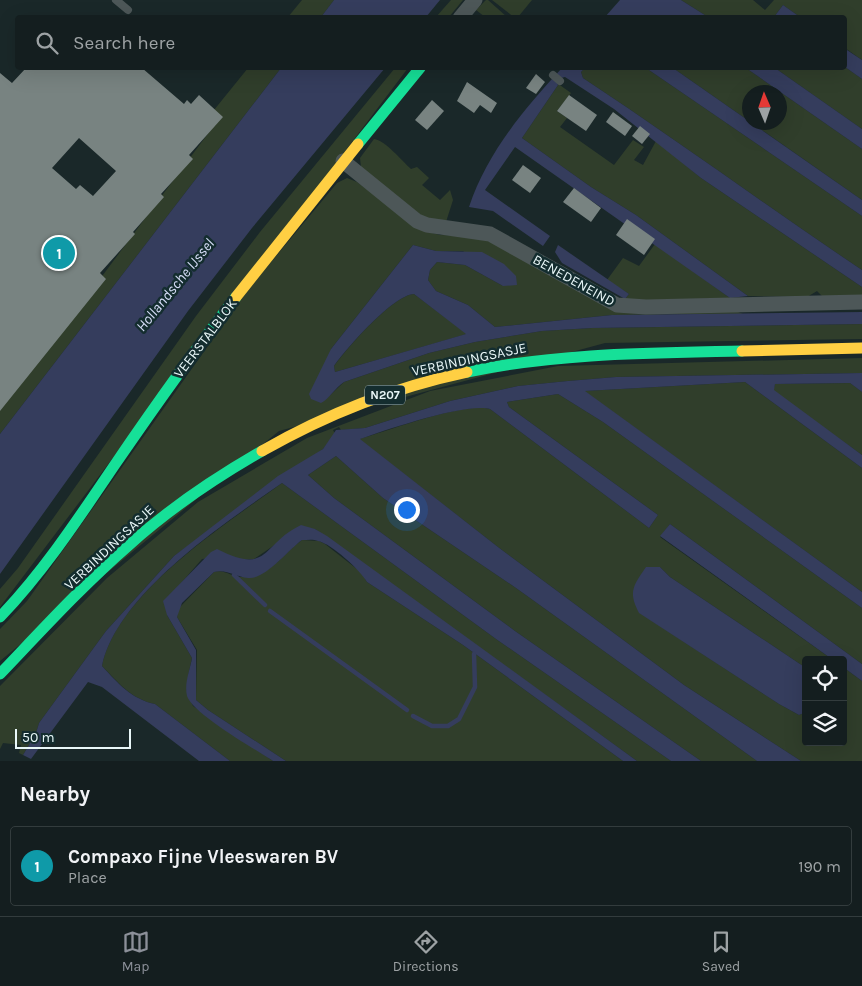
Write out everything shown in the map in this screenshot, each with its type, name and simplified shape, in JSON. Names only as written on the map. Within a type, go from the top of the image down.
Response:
[{"type":"main road","name":"VEERSTALBLOK","points":[[0,617],[21,595],[63,540],[179,371],[343,161],[418,70]]},
{"type":"main road","name":"VERBINDINGSASJE","points":[[0,674],[109,563],[148,528],[197,491],[252,456],[302,429],[347,409],[401,389],[450,375],[506,363],[556,357],[862,348]]},
{"type":"street","points":[[462,15],[475,0]]},
{"type":"street","name":"BENEDENEIND","points":[[343,161],[417,221],[427,225],[490,234],[617,305],[646,308],[862,302]]},
{"type":"lane","points":[[116,0],[128,10]]},
{"type":"lane","points":[[553,75],[560,81]]},
{"type":"green space","points":[[302,0],[334,0],[323,15],[290,15]]},
{"type":"green space","points":[[451,0],[463,0],[451,15],[438,15]]},
{"type":"green space","points":[[488,0],[505,15],[482,15],[476,10]]},
{"type":"green space","points":[[492,0],[532,0],[520,15],[511,15]]},
{"type":"green space","points":[[681,0],[753,0],[765,10],[774,0],[862,0],[862,60],[847,49],[847,15],[797,15],[783,5],[776,15],[705,15]]},
{"type":"green space","points":[[847,68],[862,79],[862,129],[778,70],[847,70]]},
{"type":"green space","points":[[246,70],[279,70],[0,434],[0,404],[74,314],[218,120],[214,110]]},
{"type":"green space","points":[[393,70],[406,70],[0,607],[0,589],[18,568],[196,316],[260,232]]},
{"type":"green space","points":[[583,70],[649,70],[862,216],[862,270],[583,78],[581,72]]},
{"type":"green space","points":[[676,70],[749,70],[770,85],[742,85],[742,116]]},
{"type":"green space","points":[[557,83],[571,93],[557,111],[567,118],[560,127],[614,165],[633,140],[644,147],[634,160],[643,165],[656,141],[701,178],[862,287],[862,296],[823,297],[817,291],[807,297],[748,296],[636,215],[591,187],[522,138],[558,85]]},
{"type":"green space","points":[[787,97],[862,149],[862,200],[762,130],[787,130]]},
{"type":"green space","points":[[374,139],[388,147],[411,169],[417,167],[429,178],[422,185],[440,200],[450,190],[453,200],[446,222],[442,223],[418,215],[361,167],[360,158]]},
{"type":"green space","points":[[347,178],[357,182],[424,231],[440,235],[475,236],[498,243],[615,308],[733,310],[743,314],[612,315],[495,327],[468,305],[436,291],[428,280],[430,270],[437,262],[465,265],[503,286],[463,251],[436,251],[413,245],[331,349],[326,399],[344,382],[429,353],[475,342],[542,331],[592,328],[862,324],[862,339],[605,343],[279,431],[0,661],[0,629],[27,601],[247,291],[337,183]]},
{"type":"green space","points":[[655,244],[730,298],[645,301],[625,299],[629,294],[607,280],[623,258],[639,266]]},
{"type":"green space","points":[[414,294],[467,334],[335,372],[334,366],[349,347],[383,312],[394,303]]},
{"type":"green space","points":[[862,358],[862,373],[616,377],[518,386],[450,401],[365,428],[341,430],[339,427],[333,430],[335,434],[323,449],[174,556],[106,631],[39,723],[36,733],[23,755],[19,753],[21,745],[3,743],[0,749],[0,686],[107,578],[198,502],[307,438],[430,391],[558,366]]},
{"type":"green space","points":[[745,382],[862,468],[862,592],[584,391]]},
{"type":"green space","points":[[850,383],[862,392],[862,455],[773,391],[775,384]]},
{"type":"green space","points":[[558,394],[603,422],[862,608],[862,664],[670,524],[660,537],[827,656],[802,656],[802,665],[670,577],[660,567],[640,613],[779,704],[799,715],[802,714],[802,746],[847,746],[847,670],[862,681],[862,761],[801,761],[684,685],[498,547],[359,439],[445,413],[463,409],[490,409],[649,528],[658,515],[509,407],[507,402]]},
{"type":"green space","points":[[336,456],[383,498],[516,588],[757,761],[701,761],[515,631],[334,498],[308,475]]},
{"type":"green space","points":[[282,483],[496,639],[671,761],[637,761],[315,529],[276,544],[254,559],[242,560],[231,556],[202,559],[169,597],[167,615],[192,658],[188,677],[188,694],[193,706],[273,761],[230,761],[155,704],[132,694],[102,666],[112,639],[128,613],[176,563]]},
{"type":"green space","points":[[302,540],[319,541],[325,544],[362,573],[367,582],[463,645],[623,761],[286,761],[208,710],[196,700],[197,650],[177,617],[178,609],[214,572],[218,571],[240,577],[250,577],[259,574],[274,565]]},
{"type":"water","points":[[334,0],[440,0],[428,15],[323,15]]},
{"type":"water","points":[[620,0],[681,0],[705,15],[607,15]]},
{"type":"water","points":[[783,5],[797,15],[776,15]]},
{"type":"water","points":[[847,50],[862,60],[862,79],[847,68]]},
{"type":"water","name":"Hollandsche IJssel","points":[[279,70],[383,70],[252,228],[188,311],[0,574],[0,434]]},
{"type":"water","points":[[560,70],[583,70],[581,72],[583,78],[862,270],[862,287],[701,178],[614,109],[565,77],[561,78],[557,83],[558,85],[522,138],[591,187],[636,215],[748,296],[730,298],[515,147],[485,190],[550,236],[543,246],[493,211],[469,207],[496,150],[534,99]]},
{"type":"water","points":[[649,70],[676,70],[742,116],[742,130],[762,130],[862,200],[862,216]]},
{"type":"water","points":[[749,70],[778,70],[862,129],[862,149],[787,97],[787,85],[770,85]]},
{"type":"water","points":[[413,245],[436,251],[482,252],[504,264],[516,276],[517,285],[503,286],[465,265],[437,262],[430,270],[428,280],[436,291],[468,305],[495,327],[612,315],[862,312],[862,324],[592,328],[542,331],[475,342],[429,353],[344,382],[321,403],[311,399],[309,394],[331,349]],"holes":[[[414,294],[466,334],[335,372],[334,366],[349,347],[383,312],[394,303]]]},
{"type":"water","points":[[558,245],[629,294],[625,299],[562,263],[555,252]]},
{"type":"water","points":[[862,373],[862,392],[850,383],[775,384],[774,390],[862,455],[862,468],[745,382],[585,391],[862,592],[862,608],[603,422],[558,394],[507,402],[509,407],[658,515],[649,528],[490,409],[464,409],[445,413],[360,439],[498,547],[684,685],[801,761],[757,761],[516,588],[383,498],[336,456],[308,475],[334,498],[515,631],[701,761],[671,761],[496,639],[282,483],[204,539],[176,562],[151,587],[128,613],[112,639],[102,666],[119,684],[132,694],[146,702],[155,704],[230,761],[199,761],[102,687],[88,682],[31,759],[23,755],[36,733],[39,723],[106,631],[174,556],[278,476],[323,449],[336,430],[365,428],[450,401],[518,386],[616,377]]},
{"type":"water","points":[[670,524],[862,664],[862,681],[847,670],[847,656],[827,656],[660,536]]},
{"type":"water","points":[[301,525],[315,529],[327,536],[637,761],[623,761],[463,645],[367,582],[338,552],[316,540],[302,540],[269,569],[255,577],[248,578],[227,572],[214,572],[182,603],[177,617],[196,650],[196,700],[208,710],[286,761],[273,761],[225,731],[200,712],[187,696],[187,681],[192,658],[167,615],[163,601],[211,552],[217,549],[247,559],[256,558],[264,554],[288,533]]},
{"type":"water","points":[[646,567],[660,567],[670,577],[802,665],[802,714],[799,715],[779,704],[639,613],[633,594],[638,579]]},
{"type":"building","points":[[24,70],[144,70],[184,104],[187,100],[191,104],[199,95],[223,117],[189,155],[193,159],[161,194],[164,197],[133,232],[135,234],[100,273],[106,279],[0,411],[0,73],[12,83]],"holes":[[[79,138],[116,171],[93,196],[80,185],[76,189],[52,168]]]},
{"type":"building","points":[[536,74],[545,82],[536,94],[526,88]]},
{"type":"building","points":[[467,82],[497,103],[491,113],[480,105],[474,113],[457,101]]},
{"type":"building","points":[[569,95],[597,115],[586,131],[557,111]]},
{"type":"building","points":[[432,100],[444,111],[427,130],[415,120]]},
{"type":"building","points":[[613,112],[632,126],[625,136],[606,122]]},
{"type":"building","points":[[640,126],[650,134],[642,144],[632,136]]},
{"type":"building","points":[[523,165],[541,178],[530,193],[512,180]]},
{"type":"building","points":[[574,188],[601,208],[591,222],[563,202]]},
{"type":"building","points":[[627,219],[655,239],[644,255],[616,235]]},
{"type":"waterway","points":[[234,575],[265,605]]},
{"type":"waterway","points":[[270,611],[407,710]]},
{"type":"waterway","points":[[413,716],[432,726],[448,726],[459,719],[475,687],[474,654]]},
{"type":"traffic: fast","points":[[358,144],[418,70]]},
{"type":"traffic: fast","points":[[0,617],[32,581],[61,542],[160,400],[236,297]]},
{"type":"traffic: fast","points":[[467,372],[535,361],[604,355],[742,351]]},
{"type":"traffic: fast","points":[[0,674],[79,592],[160,518],[193,494],[262,451]]},
{"type":"traffic: slow","points":[[236,297],[358,144]]},
{"type":"traffic: slow","points":[[742,351],[862,348]]},
{"type":"traffic: slow","points":[[262,451],[336,414],[388,394],[467,372]]},
{"type":"place","name":"Compaxo Fijne Vleeswaren BV","points":[[59,253]]}]
